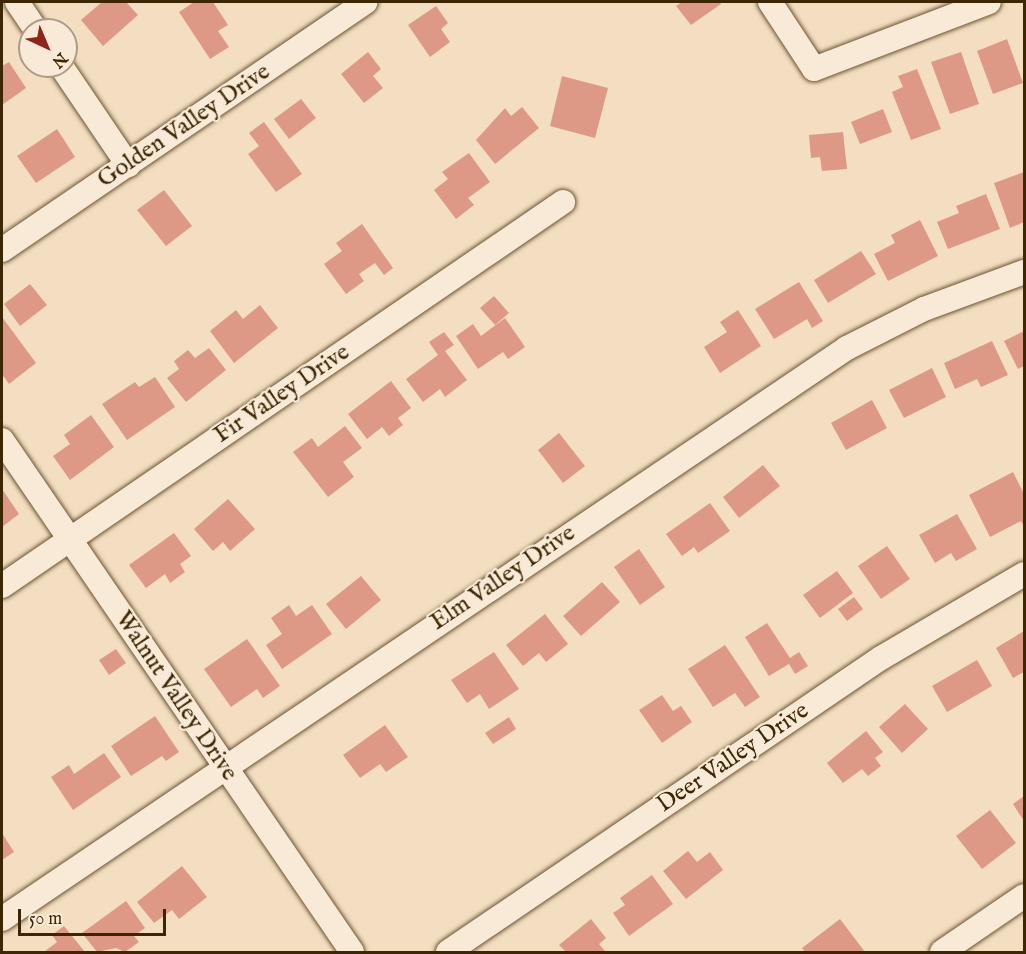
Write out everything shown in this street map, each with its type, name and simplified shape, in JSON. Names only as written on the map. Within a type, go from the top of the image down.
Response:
[{"type":"street","points":[[17,2],[28,18]]},
{"type":"street","name":"Golden Valley Drive","points":[[2,250],[366,2]]},
{"type":"street","points":[[770,2],[814,69],[989,2]]},
{"type":"street","points":[[69,78],[128,165]]},
{"type":"street","name":"Fir Valley Drive","points":[[2,586],[563,202]]},
{"type":"street","name":"Elm Valley Drive","points":[[2,919],[224,766],[847,348],[924,309],[1024,272]]},
{"type":"street","name":"Walnut Valley Drive","points":[[2,440],[352,952]]},
{"type":"street","name":"Deer Valley Drive","points":[[448,952],[881,658],[1024,574]]},
{"type":"street","points":[[942,952],[1024,896]]},
{"type":"building","points":[[102,2],[126,2],[138,15],[103,46],[81,20]]},
{"type":"building","points":[[194,2],[213,2],[228,25],[218,31],[229,47],[210,59],[179,12]]},
{"type":"building","points":[[682,2],[720,2],[721,4],[691,25],[676,6]]},
{"type":"building","points":[[436,6],[448,23],[441,29],[450,42],[430,57],[408,25]]},
{"type":"building","points":[[1007,39],[1023,83],[993,94],[977,51]]},
{"type":"building","points":[[368,52],[381,69],[373,76],[383,88],[364,103],[341,74]]},
{"type":"building","points":[[961,52],[979,104],[950,114],[931,62]]},
{"type":"building","points":[[9,62],[26,88],[2,105],[2,66]]},
{"type":"building","points":[[917,69],[941,129],[911,140],[892,92],[903,87],[898,76]]},
{"type":"building","points":[[562,76],[608,88],[595,138],[550,126]]},
{"type":"building","points":[[301,99],[316,118],[289,139],[274,119]]},
{"type":"building","points":[[522,107],[539,128],[495,164],[476,140],[505,108],[511,116]]},
{"type":"building","points":[[883,109],[892,132],[860,144],[851,122]]},
{"type":"building","points":[[264,122],[302,174],[276,192],[248,154],[259,146],[249,133]]},
{"type":"building","points":[[57,129],[75,157],[36,183],[17,156]]},
{"type":"building","points":[[843,132],[847,169],[822,171],[820,157],[811,158],[809,135]]},
{"type":"building","points":[[469,153],[490,182],[468,198],[474,205],[456,219],[434,190],[448,179],[442,172]]},
{"type":"building","points":[[1024,172],[1024,222],[1010,228],[994,183]]},
{"type":"building","points":[[164,190],[192,226],[166,246],[137,210]]},
{"type":"building","points":[[986,194],[1000,229],[948,249],[937,222],[959,213],[956,206]]},
{"type":"building","points":[[920,220],[938,256],[888,281],[874,254],[895,243],[891,235]]},
{"type":"building","points":[[362,224],[393,268],[384,275],[375,263],[359,274],[364,281],[346,294],[324,264],[342,251],[336,243]]},
{"type":"building","points":[[861,251],[876,274],[828,303],[814,280]]},
{"type":"building","points":[[799,282],[823,321],[812,328],[807,319],[774,339],[755,309]]},
{"type":"building","points":[[30,284],[47,305],[20,326],[4,304]]},
{"type":"building","points":[[494,296],[509,313],[495,325],[480,308]]},
{"type":"building","points":[[260,305],[278,328],[234,363],[210,331],[236,310],[243,319]]},
{"type":"building","points":[[738,310],[761,346],[720,373],[704,347],[727,332],[720,322]]},
{"type":"building","points":[[2,317],[36,363],[9,384],[2,374]]},
{"type":"building","points":[[505,318],[525,347],[508,359],[503,352],[478,369],[456,336],[473,324],[481,336]]},
{"type":"building","points":[[1024,331],[1024,366],[1018,369],[1004,341]]},
{"type":"building","points":[[444,332],[454,345],[445,351],[467,380],[445,397],[440,389],[423,402],[406,379],[438,355],[429,342]]},
{"type":"building","points":[[992,341],[1008,375],[981,387],[977,379],[955,389],[944,363]]},
{"type":"building","points":[[209,348],[226,370],[186,402],[167,378],[179,369],[174,361],[188,350],[195,358]]},
{"type":"building","points":[[932,368],[946,397],[904,418],[889,390]]},
{"type":"building","points":[[155,377],[175,407],[127,440],[102,404],[135,382],[139,387]]},
{"type":"building","points":[[391,381],[411,408],[398,418],[403,425],[389,436],[382,427],[367,439],[348,414]]},
{"type":"building","points":[[872,400],[887,428],[846,450],[831,423]]},
{"type":"building","points":[[91,415],[114,447],[70,480],[53,456],[70,444],[64,435]]},
{"type":"building","points":[[345,426],[362,448],[343,462],[354,477],[328,497],[293,452],[312,438],[318,447]]},
{"type":"building","points":[[559,433],[585,466],[563,483],[538,450]]},
{"type":"building","points":[[763,465],[780,486],[739,518],[723,497]]},
{"type":"building","points":[[1013,472],[1024,494],[1024,527],[1021,521],[990,537],[969,495]]},
{"type":"building","points":[[2,489],[19,514],[2,527]]},
{"type":"building","points":[[228,499],[255,529],[230,551],[223,542],[213,551],[194,529]]},
{"type":"building","points":[[710,503],[730,531],[698,553],[694,547],[682,556],[666,534]]},
{"type":"building","points":[[957,514],[977,549],[956,561],[951,553],[935,563],[919,535]]},
{"type":"building","points":[[174,533],[191,556],[180,564],[185,572],[170,583],[165,574],[146,588],[129,565]]},
{"type":"building","points":[[887,546],[910,579],[881,599],[858,566]]},
{"type":"building","points":[[639,549],[665,587],[640,605],[614,567]]},
{"type":"building","points":[[837,571],[853,593],[820,618],[803,595]]},
{"type":"building","points":[[361,576],[381,600],[346,629],[326,604]]},
{"type":"building","points":[[602,582],[620,602],[581,636],[563,616]]},
{"type":"building","points":[[854,597],[863,609],[847,621],[838,609]]},
{"type":"building","points":[[289,605],[296,616],[312,605],[332,634],[282,669],[266,645],[282,634],[271,618]]},
{"type":"building","points":[[545,614],[568,644],[546,662],[539,653],[523,666],[506,645]]},
{"type":"building","points":[[767,623],[790,658],[799,652],[808,666],[795,674],[789,664],[769,676],[745,637]]},
{"type":"building","points":[[1024,631],[1024,672],[1013,678],[996,648]]},
{"type":"building","points":[[247,639],[280,686],[263,698],[257,689],[231,707],[204,669]]},
{"type":"building","points":[[725,645],[760,697],[745,707],[735,693],[713,707],[688,669]]},
{"type":"building","points":[[116,649],[126,663],[109,675],[99,660]]},
{"type":"building","points":[[494,652],[519,689],[489,709],[480,694],[467,703],[451,680]]},
{"type":"building","points":[[977,660],[992,686],[947,712],[932,686]]},
{"type":"building","points":[[662,695],[673,711],[681,706],[692,722],[662,743],[639,710]]},
{"type":"building","points":[[905,704],[928,729],[902,753],[879,727]]},
{"type":"building","points":[[155,716],[179,752],[166,761],[162,756],[131,776],[111,746]]},
{"type":"building","points":[[509,717],[516,729],[493,744],[485,733]]},
{"type":"building","points":[[385,725],[408,757],[386,772],[380,764],[360,778],[343,755]]},
{"type":"building","points":[[866,731],[883,752],[875,758],[881,766],[868,776],[862,769],[843,783],[827,763]]},
{"type":"building","points":[[104,753],[121,777],[73,810],[51,777],[69,765],[74,774]]},
{"type":"building","points":[[1024,796],[1024,821],[1013,804]]},
{"type":"building","points":[[990,810],[1016,843],[982,869],[956,836]]},
{"type":"building","points":[[2,833],[14,852],[2,860]]},
{"type":"building","points":[[688,851],[697,862],[710,852],[723,870],[686,899],[663,871]]},
{"type":"building","points":[[182,866],[207,897],[179,919],[172,910],[154,923],[137,902]]},
{"type":"building","points":[[652,875],[673,904],[629,936],[613,913],[625,905],[620,898]]},
{"type":"building","points":[[126,901],[145,928],[134,936],[139,942],[125,952],[116,948],[97,952],[82,933]]},
{"type":"building","points":[[591,919],[606,938],[599,944],[605,951],[566,952],[559,945]]},
{"type":"building","points":[[840,919],[865,952],[805,952],[802,948]]},
{"type":"building","points":[[64,926],[85,952],[44,952],[57,942],[52,935]]}]
